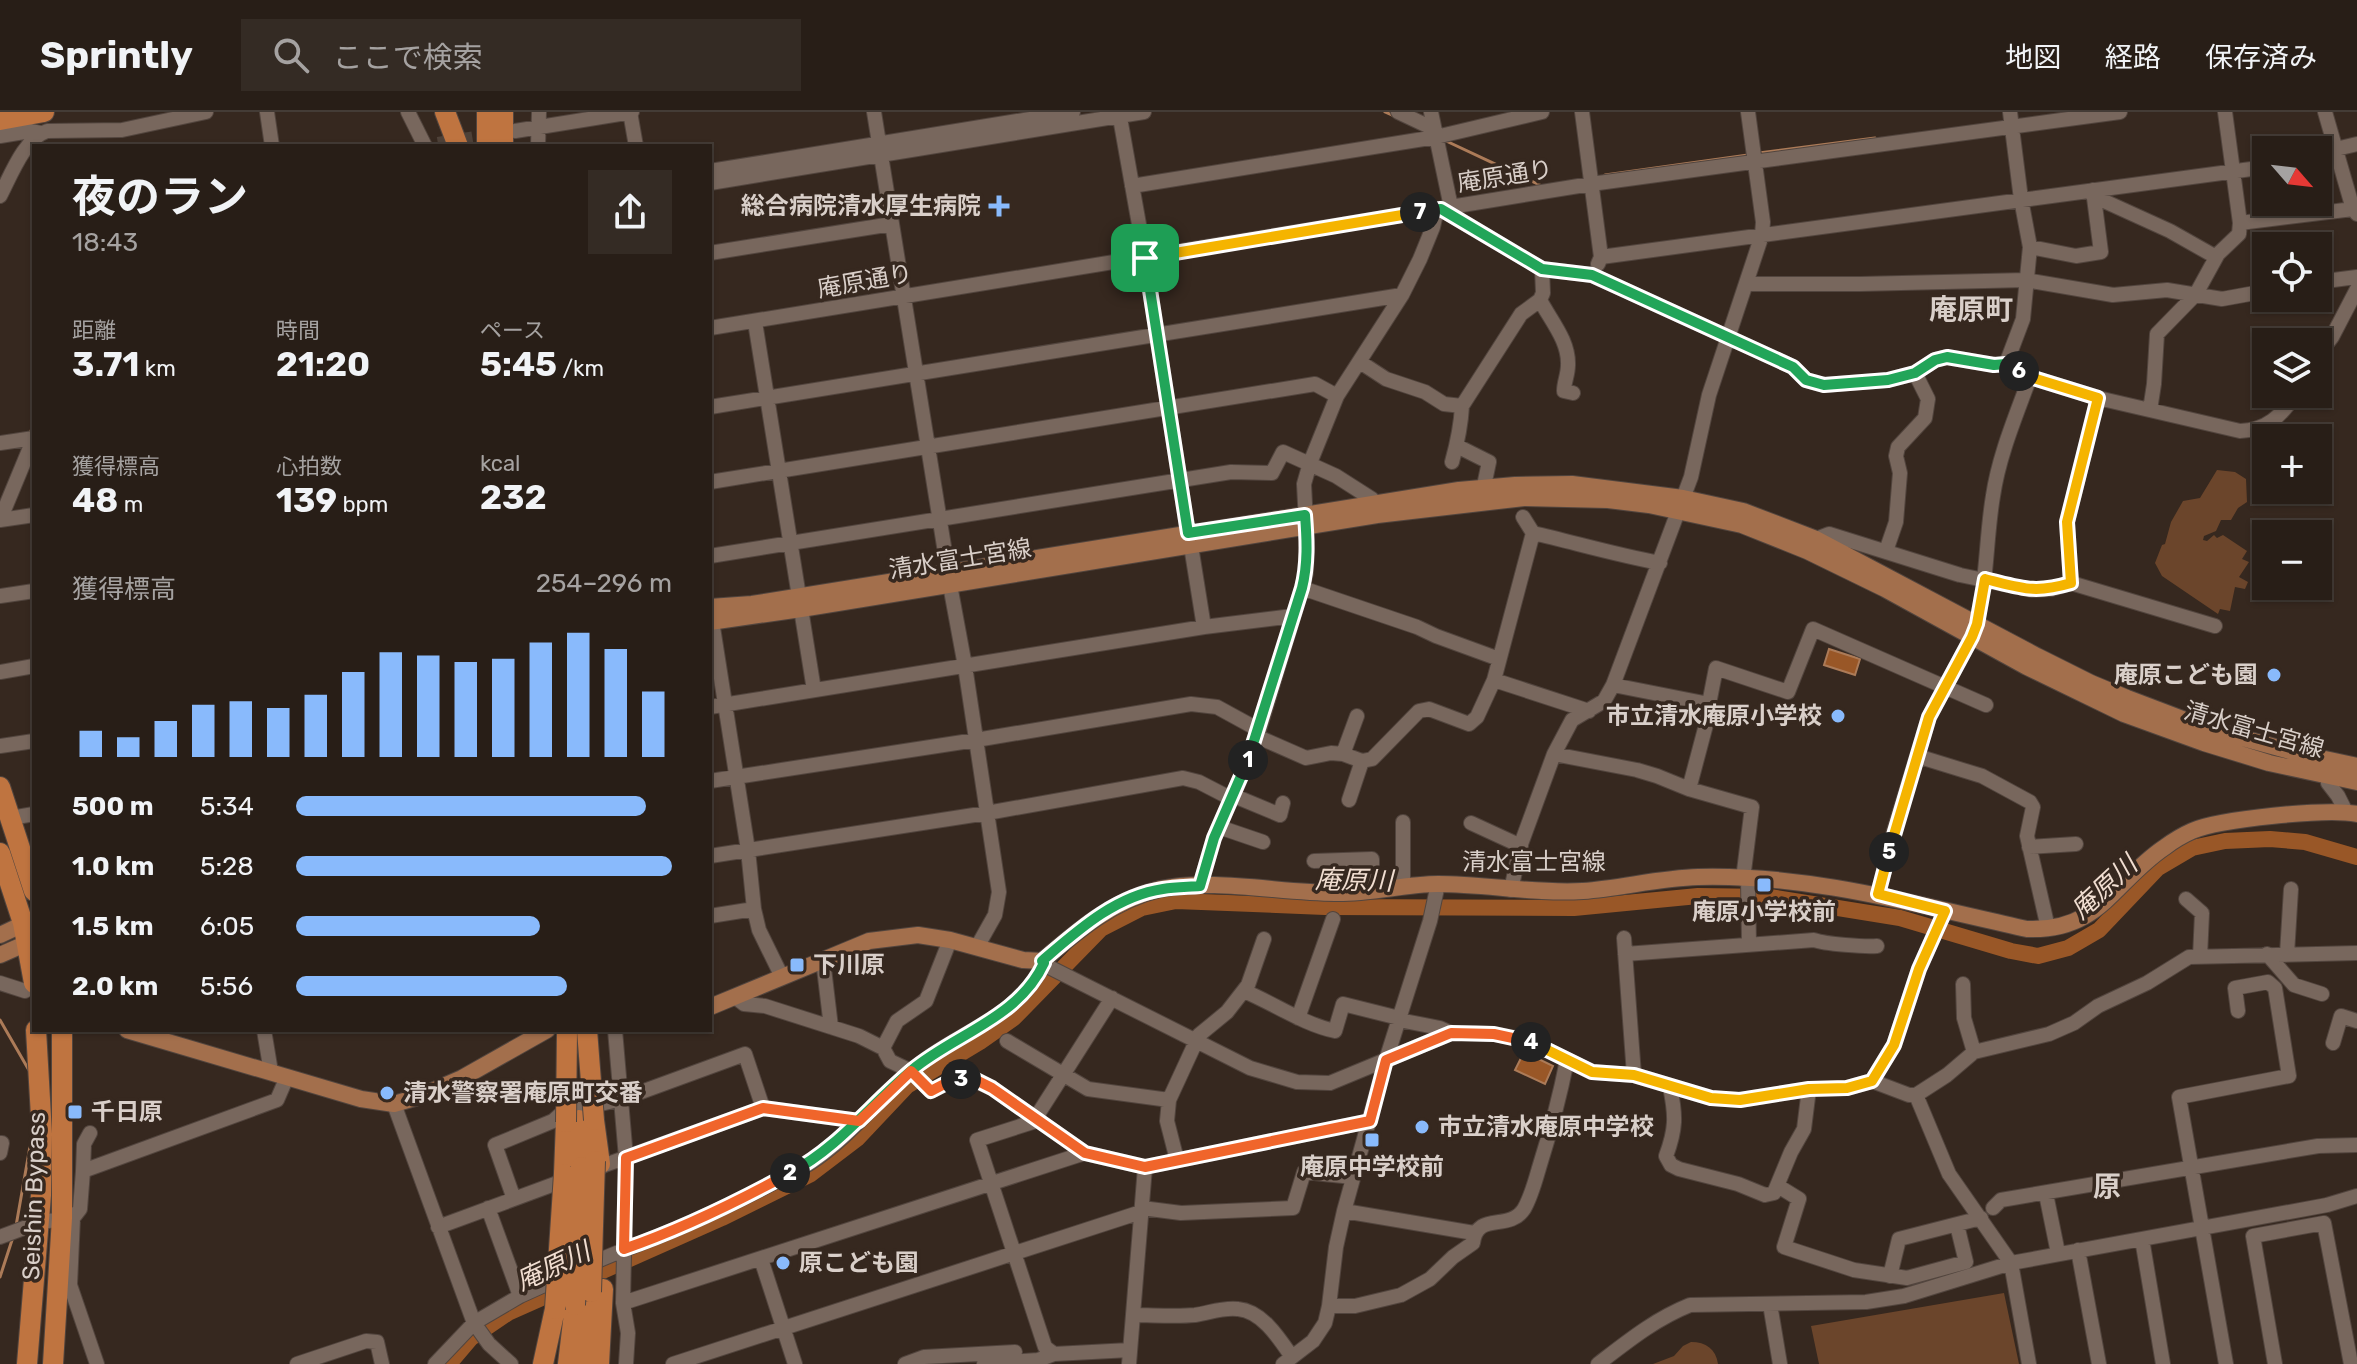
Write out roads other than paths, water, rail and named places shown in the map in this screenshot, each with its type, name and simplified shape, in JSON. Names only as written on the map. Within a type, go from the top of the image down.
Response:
[{"type":"highway","points":[[0,120],[44,112]]},
{"type":"highway","points":[[436,144],[445,112]]},
{"type":"highway","points":[[487,112],[487,144]]},
{"type":"highway","points":[[503,112],[509,138]]},
{"type":"highway","points":[[0,787],[32,885]]},
{"type":"highway","points":[[0,853],[29,931],[29,987]]},
{"type":"highway","name":"Seishin Bypass","points":[[27,1364],[40,1222],[42,1134],[36,1032]]},
{"type":"highway","name":"Seishin Bypass","points":[[53,1364],[68,1218],[62,1032]]},
{"type":"highway","points":[[569,1032],[597,1290],[599,1364]]},
{"type":"highway","points":[[580,1120],[587,1032]]},
{"type":"highway","points":[[568,1364],[565,1307],[585,1166]]},
{"type":"highway","points":[[582,1364],[597,1290]]},
{"type":"highway","points":[[543,1364],[565,1307]]},
{"type":"main road","name":"清水富士宮線","points":[[1306,521],[1374,503],[1486,487],[1572,484],[1681,505],[1743,511],[1816,539],[2084,696],[2169,732],[2269,763],[2357,782]]},
{"type":"main road","name":"清水富士宮線","points":[[712,613],[800,602],[1306,521],[1524,498],[1681,505],[1807,551],[1974,630],[2169,715],[2261,744],[2357,766]]},
{"type":"main road","name":"清水富士宮線","points":[[1044,963],[1076,932],[1119,903],[1160,889],[1200,886],[1337,893],[1403,887],[1581,891],[1697,877],[1836,886],[2027,929],[2048,928],[2084,918],[2100,908],[2151,858],[2192,830],[2227,821],[2352,813]]},
{"type":"main road","points":[[0,935],[29,931]]},
{"type":"main road","points":[[0,955],[29,931]]},
{"type":"main road","points":[[712,1006],[869,941],[918,935],[1044,963]]},
{"type":"main road","points":[[134,1032],[361,1099],[394,1104],[462,1078],[537,1033]]},
{"type":"street","points":[[0,136],[30,131],[118,130],[206,112]]},
{"type":"street","points":[[267,112],[272,144]]},
{"type":"street","points":[[408,112],[435,144]]},
{"type":"street","points":[[509,138],[539,120],[631,112],[636,144]]},
{"type":"street","points":[[874,112],[999,892],[995,915],[977,947]]},
{"type":"street","points":[[712,183],[1073,112]]},
{"type":"street","points":[[712,171],[1144,112]]},
{"type":"street","points":[[1398,112],[1435,133]]},
{"type":"street","points":[[1200,886],[1219,827],[1258,733],[1306,573],[1304,484],[1310,463],[1337,396],[1402,295],[1443,208],[1431,112]]},
{"type":"street","points":[[1132,186],[1542,112]]},
{"type":"street","points":[[1582,112],[1601,257],[1592,275]]},
{"type":"street","points":[[1511,890],[1521,846],[1547,769],[1572,720],[1604,701],[1613,685],[1691,477],[1709,395],[1762,235],[1763,222],[1748,112]]},
{"type":"street","name":"庵原通り","points":[[712,328],[1591,184],[2011,120],[2120,112]]},
{"type":"street","points":[[2150,410],[2157,334],[2196,294],[2216,257],[2239,234],[2225,112]]},
{"type":"street","points":[[2240,223],[2355,212],[2325,112]]},
{"type":"street","points":[[1119,114],[1204,627]]},
{"type":"street","points":[[538,144],[539,120]]},
{"type":"street","points":[[2006,364],[2023,319],[2030,247],[2011,120]]},
{"type":"street","points":[[118,130],[120,144]]},
{"type":"street","points":[[0,196],[26,150],[41,133]]},
{"type":"street","points":[[2332,155],[2357,144]]},
{"type":"street","points":[[1601,257],[2021,199],[2093,193],[2252,169]]},
{"type":"street","points":[[2030,247],[2076,256],[2101,252],[2093,193]]},
{"type":"street","points":[[2093,193],[2216,257]]},
{"type":"street","points":[[1443,208],[1542,269],[1592,275],[1793,367],[1806,380],[1824,385],[1888,380],[1915,373],[1935,360],[1947,357],[1994,365],[2006,364],[2030,377],[2098,398],[2240,431],[2272,422],[2286,408]]},
{"type":"street","points":[[712,253],[892,224]]},
{"type":"street","points":[[1452,462],[1462,406],[1521,314],[1540,300],[1543,293],[1542,269]]},
{"type":"street","points":[[2332,280],[2357,277]]},
{"type":"street","points":[[1746,284],[2026,280],[2113,295],[2167,290],[2222,299],[2252,294]]},
{"type":"street","points":[[2332,337],[2357,289]]},
{"type":"street","points":[[712,407],[1402,295]]},
{"type":"street","points":[[1540,300],[1564,340],[1569,363],[1563,387],[1564,391],[1573,393]]},
{"type":"street","points":[[755,322],[814,690]]},
{"type":"street","points":[[1360,362],[1386,379],[1425,392],[1444,404],[1462,406]]},
{"type":"street","points":[[1886,551],[1896,522],[1900,473],[1896,456],[1898,447],[1925,418],[1928,399],[1915,373]]},
{"type":"street","points":[[1878,894],[1929,717],[1974,630],[1985,579],[1997,473],[2030,377]]},
{"type":"street","points":[[712,482],[1315,384],[1337,396]]},
{"type":"street","points":[[2071,583],[2067,522],[2098,398]]},
{"type":"street","points":[[0,443],[30,438],[0,520],[32,515]]},
{"type":"street","points":[[1457,446],[1489,462],[1486,487]]},
{"type":"street","points":[[712,556],[1231,472],[1272,473],[1283,452],[1360,490],[1374,503]]},
{"type":"street","points":[[1523,517],[1533,533],[1660,563]]},
{"type":"street","points":[[712,781],[1191,704],[1217,707],[1306,758],[1331,753],[1362,761],[1372,759],[1419,711],[1429,709],[1469,724],[1477,717],[1494,680],[1533,533]]},
{"type":"street","points":[[1816,539],[1829,534],[1960,575],[2032,590],[2071,583],[2215,626]]},
{"type":"street","points":[[1302,588],[1499,659]]},
{"type":"street","points":[[0,596],[32,591]]},
{"type":"street","points":[[712,707],[1204,627],[1293,616]]},
{"type":"street","points":[[712,624],[748,850],[754,909],[759,930],[782,977]]},
{"type":"street","points":[[1689,789],[1711,706],[1716,668],[1788,692],[1813,629],[1986,705]]},
{"type":"street","points":[[0,672],[32,666]]},
{"type":"street","points":[[1494,680],[1589,711]]},
{"type":"street","points":[[1613,685],[1709,704]]},
{"type":"street","points":[[1343,754],[1357,716]]},
{"type":"street","points":[[0,746],[32,741]]},
{"type":"street","points":[[1554,754],[1637,770],[1752,807],[1746,881],[1749,945]]},
{"type":"street","points":[[1917,756],[1982,776],[2030,802],[2033,807],[2027,836],[2048,928]]},
{"type":"street","points":[[1349,800],[1362,761]]},
{"type":"street","points":[[2330,777],[2328,783],[2352,813]]},
{"type":"street","points":[[712,856],[987,813],[1183,778],[1280,815],[1283,803]]},
{"type":"street","points":[[11,818],[32,814]]},
{"type":"street","points":[[1403,822],[1403,887]]},
{"type":"street","points":[[1471,823],[1521,846]]},
{"type":"street","points":[[1219,827],[1263,842]]},
{"type":"street","points":[[2029,847],[2076,844]]},
{"type":"street","points":[[1314,861],[1372,859],[1372,890]]},
{"type":"street","points":[[1133,1315],[1195,1315],[1239,1308],[1257,1316],[1276,1334],[1287,1360],[1320,1332],[1329,1306],[1344,1211],[1437,889]]},
{"type":"street","points":[[2287,954],[2291,889]]},
{"type":"street","points":[[2186,899],[2202,913],[2200,957]]},
{"type":"street","points":[[712,916],[754,909]]},
{"type":"street","points":[[1872,1081],[1894,1045],[1919,969],[1945,911]]},
{"type":"street","points":[[1298,1018],[1333,919]]},
{"type":"street","points":[[1624,938],[1634,1075]]},
{"type":"street","points":[[1177,1160],[1167,1121],[1169,1100],[1196,1040],[1203,1030],[1227,1012],[1244,991],[1264,939]]},
{"type":"street","points":[[883,1048],[897,1021],[926,1001],[950,940]]},
{"type":"street","points":[[1625,954],[1814,940],[1823,944],[1877,946]]},
{"type":"street","points":[[1244,991],[1317,1027],[1335,1031],[1343,1004],[1451,1033],[1494,1034],[1514,1038],[1536,1044],[1592,1072],[1634,1075],[1711,1098],[1740,1100],[1809,1089],[1847,1088],[1872,1081],[1916,1095],[1974,1052],[2049,1034],[2074,1023],[2098,1006],[2147,983],[2189,957],[2357,953]]},
{"type":"street","points":[[2267,954],[2294,985],[2322,994]]},
{"type":"street","points":[[823,960],[831,1027]]},
{"type":"street","points":[[435,1364],[476,1325],[520,1296],[714,1212],[811,1162],[938,1051],[985,1025],[1010,1005],[1038,976],[1044,963],[1250,1068],[1297,1082],[1330,1083],[1451,1033]]},
{"type":"street","points":[[2226,1364],[2179,1097],[2289,1076],[2275,988],[2268,982],[2235,988],[2238,1011]]},
{"type":"street","points":[[0,983],[29,987]]},
{"type":"street","points":[[1963,984],[1964,1018],[1974,1052]]},
{"type":"street","points":[[735,997],[744,1004],[765,1006],[859,1036],[883,1048],[890,1061],[913,1073],[931,1091],[952,1080],[976,1080],[1085,1153],[1145,1167],[1370,1121]]},
{"type":"street","points":[[1044,1356],[977,1140],[1036,1119],[1112,998]]},
{"type":"street","points":[[2333,1043],[2341,1016],[2357,1021]]},
{"type":"street","points":[[83,1171],[277,1100],[279,1074],[265,1032]]},
{"type":"street","points":[[615,1032],[626,1158],[623,1276],[628,1333],[626,1364]]},
{"type":"street","points":[[1007,1041],[1088,1089],[1169,1100]]},
{"type":"street","points":[[514,1199],[495,1145],[553,1121],[562,1113],[622,1099],[745,1054],[763,1108]]},
{"type":"street","points":[[1329,1306],[1355,1306],[1401,1295],[1430,1279],[1473,1243],[1474,1233],[1481,1225],[1516,1218],[1530,1195],[1543,1156],[1567,1060]]},
{"type":"street","points":[[1670,1087],[1676,1114],[1674,1133],[1666,1156],[1671,1165],[1765,1195],[1774,1193],[1804,1129],[1809,1089]]},
{"type":"street","points":[[1916,1095],[1949,1174],[2011,1263],[2029,1364]]},
{"type":"street","points":[[394,1104],[476,1325],[489,1344],[511,1364]]},
{"type":"street","points":[[438,1227],[763,1108],[859,1121]]},
{"type":"street","points":[[0,1237],[40,1222],[68,1218],[80,1209],[84,1144],[90,1133]]},
{"type":"street","points":[[0,1143],[0,1153]]},
{"type":"street","points":[[1993,1208],[2001,1200],[2318,1146],[2357,1145]]},
{"type":"street","points":[[623,1303],[1085,1153]]},
{"type":"street","points":[[984,1364],[1044,1356],[1129,1357],[1145,1167]]},
{"type":"street","points":[[673,1364],[1142,1210],[1181,1213],[1293,1208],[1304,1172],[1353,1177]]},
{"type":"street","points":[[1778,1186],[1799,1199],[1784,1247],[1854,1270],[1907,1278],[1966,1262],[1957,1225]]},
{"type":"street","points":[[2046,1194],[2058,1253]]},
{"type":"street","points":[[1598,1364],[1646,1327],[1690,1305],[1866,1302],[1904,1296],[2011,1263],[2327,1205],[2357,1196]]},
{"type":"street","points":[[488,1208],[520,1296]]},
{"type":"street","points":[[1344,1211],[1474,1233]]},
{"type":"street","points":[[68,1218],[70,1285],[97,1364]]},
{"type":"street","points":[[1890,1276],[1899,1239],[1981,1218]]},
{"type":"street","points":[[2275,1364],[2253,1236],[2324,1223],[2351,1364]]},
{"type":"street","points":[[2142,1239],[2163,1364]]},
{"type":"street","points":[[2078,1250],[2099,1364]]},
{"type":"street","points":[[761,1259],[795,1364]]},
{"type":"street","points":[[1770,1304],[1780,1364]]},
{"type":"street","points":[[297,1364],[366,1341],[377,1342],[382,1364]]},
{"type":"street","points":[[905,1364],[924,1357],[1037,1351],[1044,1356]]},
{"type":"waterway","points":[[1385,112],[1394,116]]},
{"type":"waterway","points":[[1759,153],[1875,138]]},
{"type":"waterway","points":[[1444,140],[1542,186]]},
{"type":"waterway","points":[[1605,175],[1748,155]]},
{"type":"waterway","points":[[29,435],[32,428]]},
{"type":"waterway","name":"庵原川","points":[[449,1364],[471,1338],[508,1313],[722,1218],[811,1174],[857,1139],[907,1086],[1014,1018],[1101,929],[1142,908],[1176,901],[1325,907],[1574,908],[1698,896],[1770,897],[1900,918],[2038,956],[2068,948],[2099,930],[2158,868],[2192,848],[2225,841],[2270,839],[2305,842],[2357,857]]},
{"type":"waterway","points":[[0,1020],[30,1072]]},
{"type":"waterway","points":[[16,1226],[32,1135]]},
{"type":"waterway","points":[[0,1277],[13,1237]]},
{"type":"tunnel","points":[[438,144],[493,135]]},
{"type":"place","name":"総合病院清水厚生病院","points":[[999,206]]},
{"type":"place","name":"庵原こども園","points":[[2274,675]]},
{"type":"place","name":"市立清水庵原小学校","points":[[1838,716]]},
{"type":"place","name":"庵原小学校前","points":[[1764,885]]},
{"type":"place","name":"下川原","points":[[797,965]]},
{"type":"place","name":"清水警察署庵原町交番","points":[[387,1093]]},
{"type":"place","name":"千日原","points":[[75,1112]]},
{"type":"place","name":"市立清水庵原中学校","points":[[1422,1127]]},
{"type":"place","name":"庵原中学校前","points":[[1372,1140]]},
{"type":"place","name":"原こども園","points":[[783,1263]]},
{"type":"district","name":"庵原町","points":[[1971,309]]},
{"type":"district","name":"原","points":[[2107,1186]]}]
